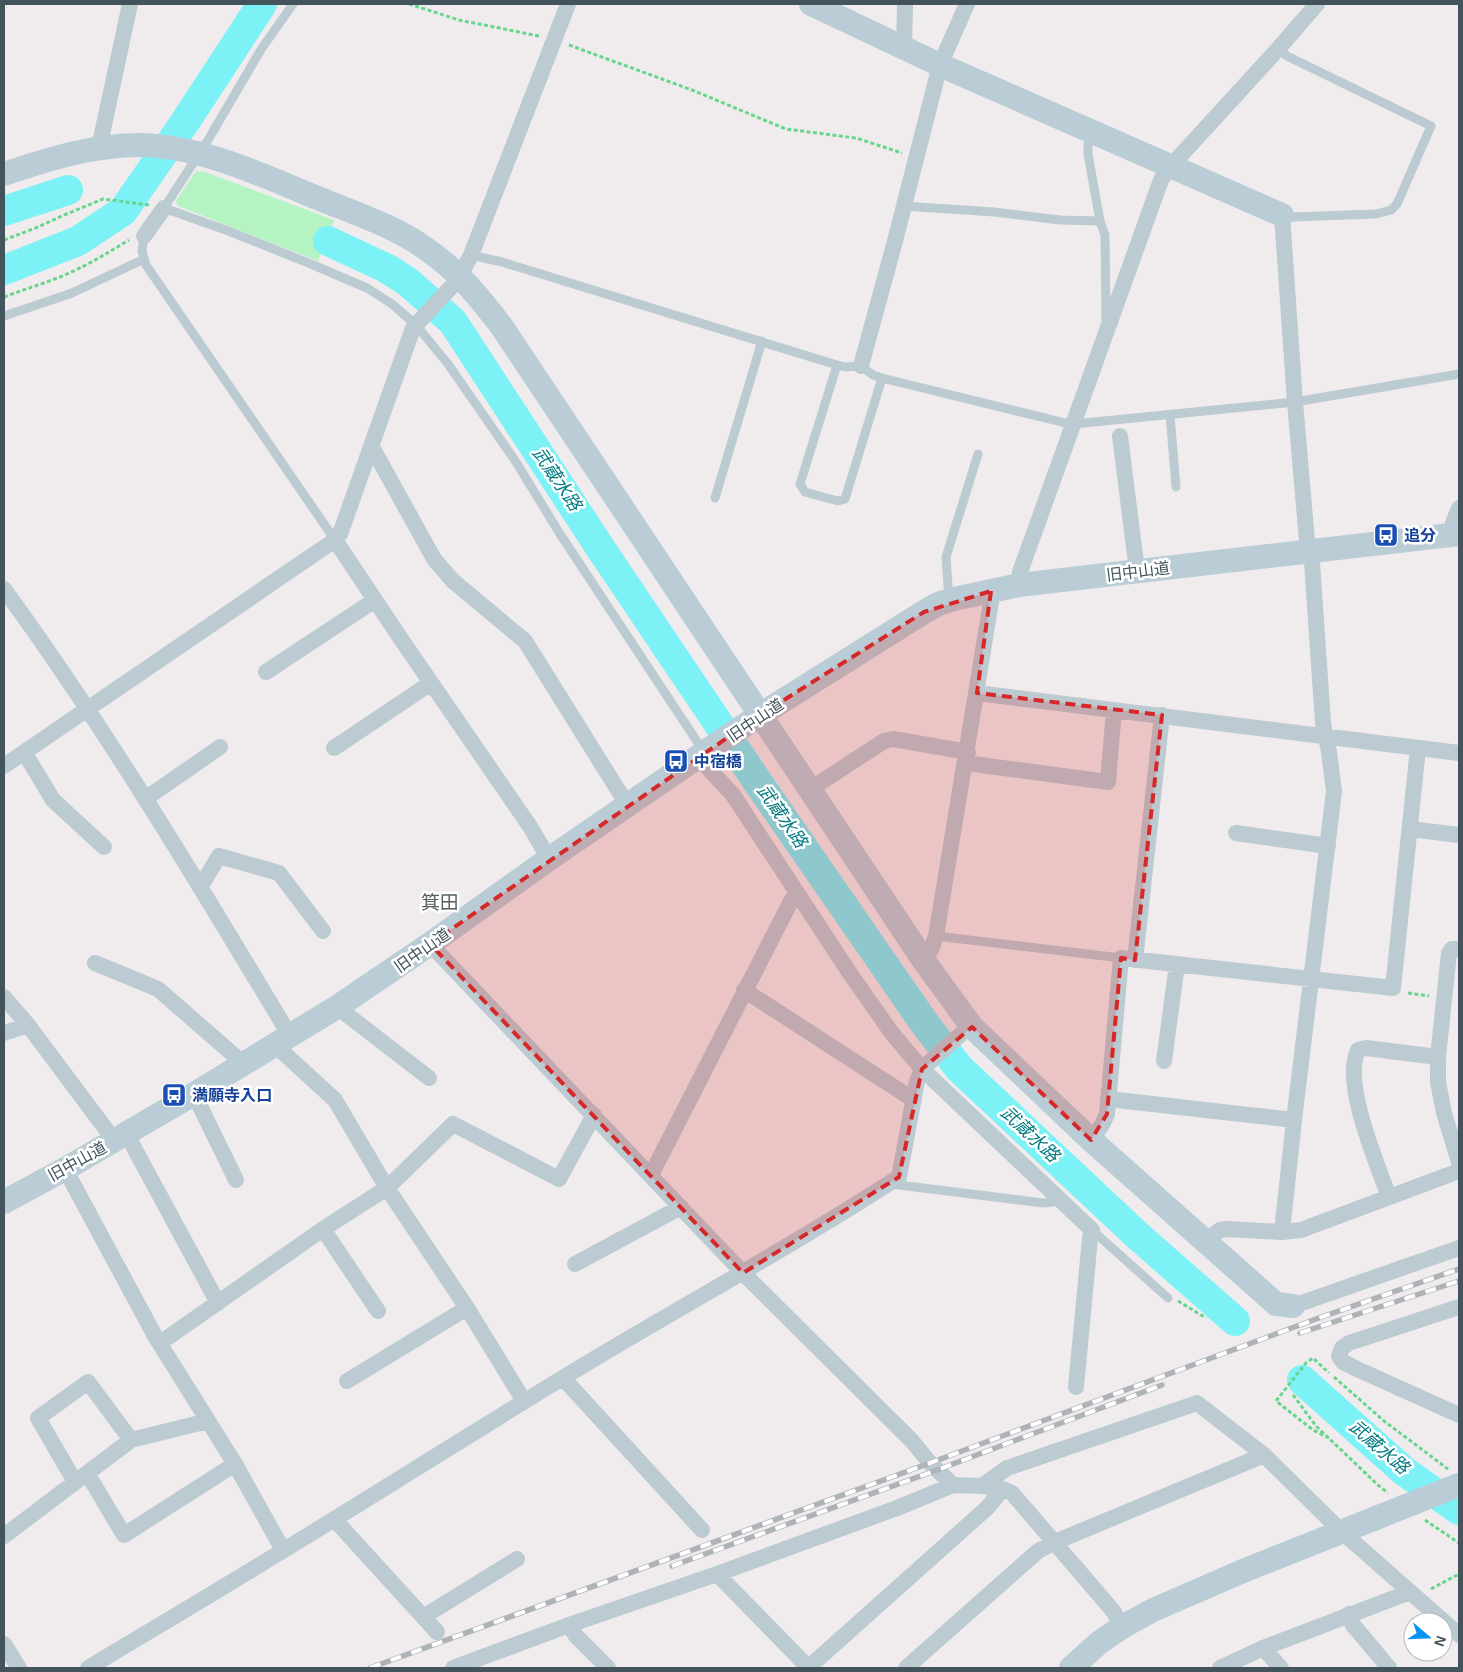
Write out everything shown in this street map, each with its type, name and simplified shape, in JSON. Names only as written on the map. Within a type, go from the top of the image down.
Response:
[{"type":"street","points":[[99,148],[130,4]]},
{"type":"street","points":[[4,766],[335,540],[340,534],[413,328],[456,282],[472,256],[568,4]]},
{"type":"street","points":[[811,4],[940,65],[1282,216],[1308,552],[1312,562],[1322,713],[1334,791],[1282,1232]]},
{"type":"street","points":[[904,47],[905,4]]},
{"type":"street","points":[[861,366],[940,65],[967,4]]},
{"type":"street","points":[[1019,585],[1020,572],[1161,180],[1170,167],[1317,4]]},
{"type":"street","points":[[4,174],[69,154],[99,148],[154,146],[194,153],[230,163],[391,228],[430,251],[456,282],[484,303],[502,327],[756,718],[809,790],[924,961],[966,1031],[1276,1304],[1293,1306],[1459,1248]]},
{"type":"street","points":[[144,236],[160,207]]},
{"type":"street","points":[[1120,436],[1137,571]]},
{"type":"street","points":[[372,447],[434,559],[453,581],[525,641],[628,806]]},
{"type":"street","points":[[1456,534],[1453,523],[1459,508]]},
{"type":"street","name":"旧中山道","points":[[4,1202],[194,1094],[337,1007],[430,944],[549,858],[756,718],[924,612],[949,601],[1019,585],[1456,534]]},
{"type":"street","points":[[335,540],[531,828],[549,858]]},
{"type":"street","points":[[4,589],[88,710],[201,886],[282,1040],[335,1100],[387,1188],[466,1308],[524,1401]]},
{"type":"street","points":[[924,961],[931,950],[936,936],[967,758],[991,602],[991,591]]},
{"type":"street","points":[[266,672],[375,600]]},
{"type":"street","points":[[334,748],[431,683]]},
{"type":"street","points":[[977,693],[1459,753]]},
{"type":"street","points":[[809,790],[884,741],[893,739],[967,758],[1108,782],[1114,710]]},
{"type":"street","points":[[1091,1140],[1102,1126],[1107,1114],[1162,715]]},
{"type":"street","points":[[146,799],[220,747]]},
{"type":"street","points":[[1128,959],[1393,988],[1418,748]]},
{"type":"street","points":[[24,752],[53,800],[104,847]]},
{"type":"street","points":[[704,753],[891,1032],[1092,1230],[1076,1387]]},
{"type":"street","points":[[1410,829],[1459,835]]},
{"type":"street","points":[[1236,834],[1328,846]]},
{"type":"street","points":[[201,886],[219,856],[279,873],[323,931]]},
{"type":"street","points":[[651,1175],[744,990],[791,901],[798,894]]},
{"type":"street","points":[[430,944],[743,1273],[912,1441],[930,1463],[953,1486]]},
{"type":"street","points":[[1459,949],[1452,949],[1449,953],[1438,1057],[1438,1082],[1444,1113],[1459,1162]]},
{"type":"street","points":[[95,963],[158,989],[244,1064]]},
{"type":"street","points":[[1164,1061],[1177,964]]},
{"type":"street","points":[[744,990],[914,1100]]},
{"type":"street","points":[[4,997],[120,1137],[218,1302]]},
{"type":"street","points":[[337,1007],[428,1078]]},
{"type":"street","points":[[4,1033],[28,1026]]},
{"type":"street","points":[[88,1668],[284,1550],[524,1401],[674,1311],[850,1210],[899,1177],[918,1081],[926,1065],[966,1031]]},
{"type":"street","points":[[1389,1197],[1362,1124],[1354,1074],[1354,1058],[1358,1050],[1366,1048],[1438,1057]]},
{"type":"street","points":[[194,1094],[236,1180]]},
{"type":"street","points":[[1108,1099],[1294,1120]]},
{"type":"street","points":[[160,1343],[323,1229],[387,1188],[453,1124],[559,1179],[594,1115]]},
{"type":"street","points":[[64,1169],[160,1343],[235,1464],[284,1550]]},
{"type":"street","points":[[1205,1242],[1220,1230],[1227,1229],[1282,1232],[1301,1230],[1459,1171]]},
{"type":"street","points":[[575,1264],[681,1207]]},
{"type":"street","points":[[323,1229],[378,1311]]},
{"type":"street","points":[[1459,1307],[1349,1343],[1342,1348],[1339,1356],[1343,1362],[1357,1369],[1459,1415]]},
{"type":"street","points":[[347,1381],[466,1308]]},
{"type":"street","points":[[563,1378],[702,1530]]},
{"type":"street","points":[[131,1440],[88,1382],[38,1418],[124,1535],[235,1464]]},
{"type":"street","points":[[982,1486],[1007,1468],[1197,1403],[1264,1455],[1341,1531],[1459,1635]]},
{"type":"street","points":[[4,1536],[131,1440],[208,1421]]},
{"type":"street","points":[[906,1668],[1038,1551],[1055,1542],[1264,1455]]},
{"type":"street","points":[[1073,1667],[1100,1642],[1153,1610],[1243,1571],[1376,1518],[1456,1479]]},
{"type":"street","points":[[455,1668],[569,1625],[717,1574],[953,1486],[982,1486],[1003,1489],[1012,1493],[1114,1612],[1122,1627]]},
{"type":"street","points":[[717,1574],[808,1668],[987,1508],[1003,1489]]},
{"type":"street","points":[[334,1519],[436,1632]]},
{"type":"street","points":[[424,1618],[517,1560]]},
{"type":"street","points":[[1220,1668],[1349,1614],[1410,1592]]},
{"type":"street","points":[[1349,1614],[1353,1625],[1389,1668]]},
{"type":"street","points":[[569,1625],[576,1636],[608,1668]]},
{"type":"street","points":[[4,1644],[19,1668]]},
{"type":"street","points":[[1264,1648],[1281,1668]]},
{"type":"lane","points":[[293,4],[262,48],[160,207],[231,232],[367,288],[419,320],[516,462],[560,534],[704,753]]},
{"type":"lane","points":[[1278,49],[1287,56],[1431,126],[1397,204],[1391,210],[1376,214],[1282,216]]},
{"type":"lane","points":[[1093,132],[1088,144],[1088,154],[1104,235],[1106,317],[1108,328]]},
{"type":"lane","points":[[904,206],[994,212],[1060,220],[1100,221]]},
{"type":"lane","points":[[144,236],[142,251],[146,265],[335,540]]},
{"type":"lane","points":[[472,256],[502,262],[837,365],[845,367],[861,366],[873,375],[882,378],[1074,424],[1295,402],[1459,374]]},
{"type":"lane","points":[[4,316],[72,293],[144,259]]},
{"type":"lane","points":[[715,498],[762,341]]},
{"type":"lane","points":[[837,365],[800,484],[805,492],[838,501],[845,499],[882,378]]},
{"type":"lane","points":[[1170,415],[1176,488]]},
{"type":"lane","points":[[949,601],[946,557],[978,454]]},
{"type":"lane","points":[[936,936],[1128,959]]},
{"type":"lane","points":[[889,1184],[1043,1203],[1062,1201]]},
{"type":"lane","points":[[1092,1230],[1168,1298]]},
{"type":"path","points":[[409,4],[459,20],[554,39],[692,90],[786,129],[856,138],[917,157]]},
{"type":"path","points":[[4,240],[103,199],[160,207]]},
{"type":"path","points":[[4,297],[53,280],[94,261],[128,240],[144,236]]},
{"type":"path","points":[[1393,988],[1402,992],[1444,997]]},
{"type":"path","points":[[1179,1302],[1206,1318]]},
{"type":"path","points":[[1293,1395],[1316,1426],[1329,1438],[1313,1430],[1276,1401],[1306,1363],[1313,1358],[1384,1421],[1456,1479]]},
{"type":"path","points":[[1410,1592],[1431,1589],[1459,1574]]},
{"type":"highlighted area","points":[[991,591],[977,693],[1162,715],[1135,960],[1121,958],[1107,1114],[1091,1140],[972,1027],[922,1069],[899,1177],[743,1273],[430,944],[760,715],[924,612]]},
{"type":"green space","points":[[196,171],[205,172],[334,220],[318,261],[178,206],[176,201]]},
{"type":"waterway","points":[[4,270],[78,241],[123,211],[185,122],[262,4]]},
{"type":"waterway","name":"武蔵水路","points":[[4,211],[68,190]]},
{"type":"waterway","name":"武蔵水路","points":[[328,241],[386,268],[408,282],[453,322],[601,549],[757,781],[925,1024],[959,1068],[1138,1236],[1235,1321]]},
{"type":"waterway","name":"武蔵水路","points":[[1302,1380],[1404,1471],[1459,1510]]},
{"type":"railway","points":[[370,1668],[1316,1319],[1459,1269]]},
{"type":"railway","points":[[1300,1333],[1459,1281]]},
{"type":"railway","points":[[672,1566],[937,1470],[1162,1385]]},
{"type":"place","name":"追分","points":[[1386,535]]},
{"type":"place","name":"中宿橋","points":[[676,761]]},
{"type":"place","name":"満願寺入口","points":[[174,1095]]},
{"type":"district","name":"箕田","points":[[440,902]]}]
